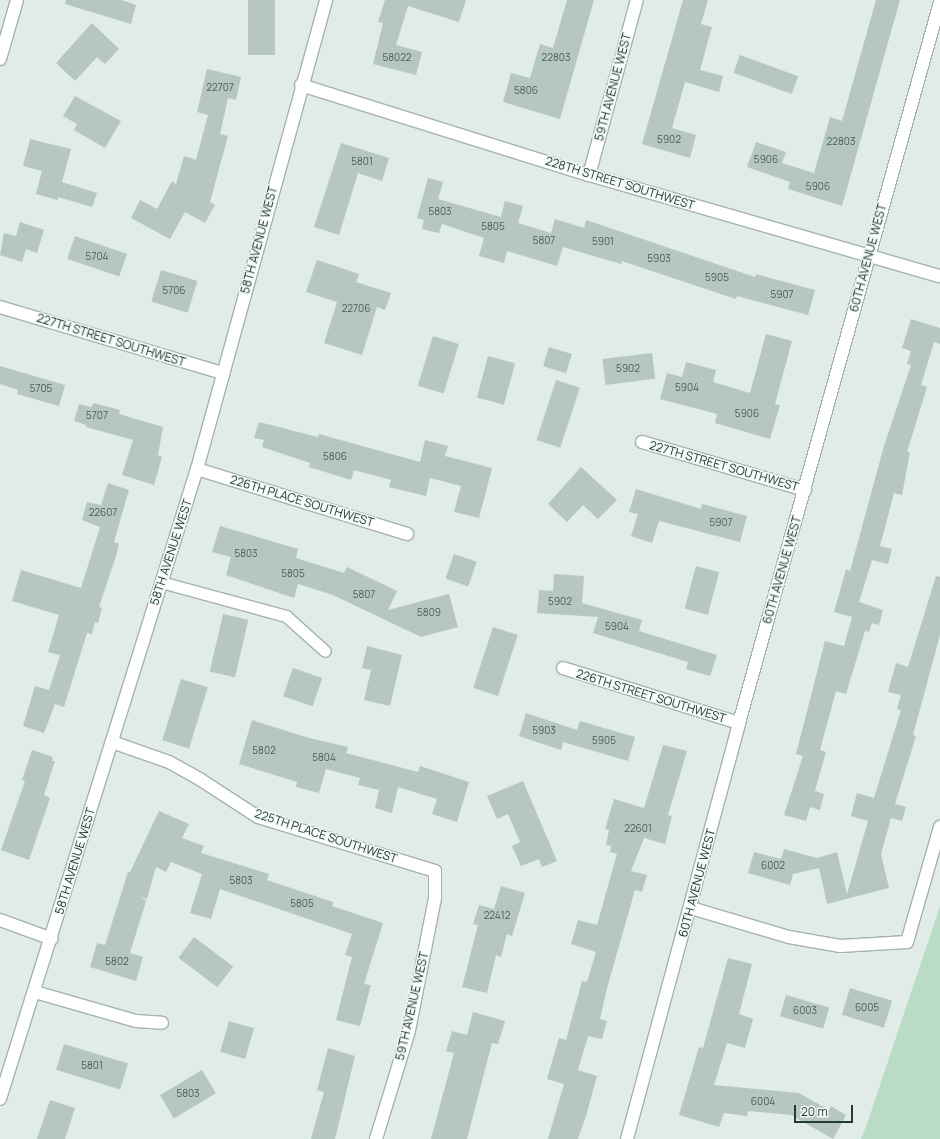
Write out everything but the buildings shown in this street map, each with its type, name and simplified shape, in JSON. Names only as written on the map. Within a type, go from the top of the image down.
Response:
[{"type":"street","points":[[0,59],[17,0]]},
{"type":"street","name":"58TH AVENUE WEST","points":[[0,1099],[52,938],[197,469],[301,85],[326,0]]},
{"type":"street","name":"59TH AVENUE WEST","points":[[589,175],[637,0]]},
{"type":"street","name":"60TH AVENUE WEST","points":[[627,1139],[691,908],[739,723],[940,2]]},
{"type":"street","name":"228TH STREET SOUTHWEST","points":[[301,85],[589,175],[940,276]]},
{"type":"street","name":"227TH STREET SOUTHWEST","points":[[0,307],[222,373]]},
{"type":"street","name":"227TH STREET SOUTHWEST","points":[[642,442],[805,490]]},
{"type":"street","name":"226TH PLACE SOUTHWEST","points":[[197,469],[407,534]]},
{"type":"street","name":"226TH STREET SOUTHWEST","points":[[563,668],[739,723]]},
{"type":"street","name":"225TH PLACE SOUTHWEST","points":[[112,742],[169,762],[201,780],[258,817],[435,871]]},
{"type":"street","points":[[691,908],[789,937],[840,946],[907,942],[940,828]]},
{"type":"street","name":"59TH AVENUE WEST","points":[[376,1139],[409,1031],[435,898],[435,871]]},
{"type":"street","points":[[0,920],[52,938]]},
{"type":"street","points":[[35,992],[136,1021],[162,1022]]},
{"type":"lane","points":[[161,582],[286,616],[325,650]]},
{"type":"green space","points":[[940,906],[940,1139],[861,1139],[866,1127]]}]
